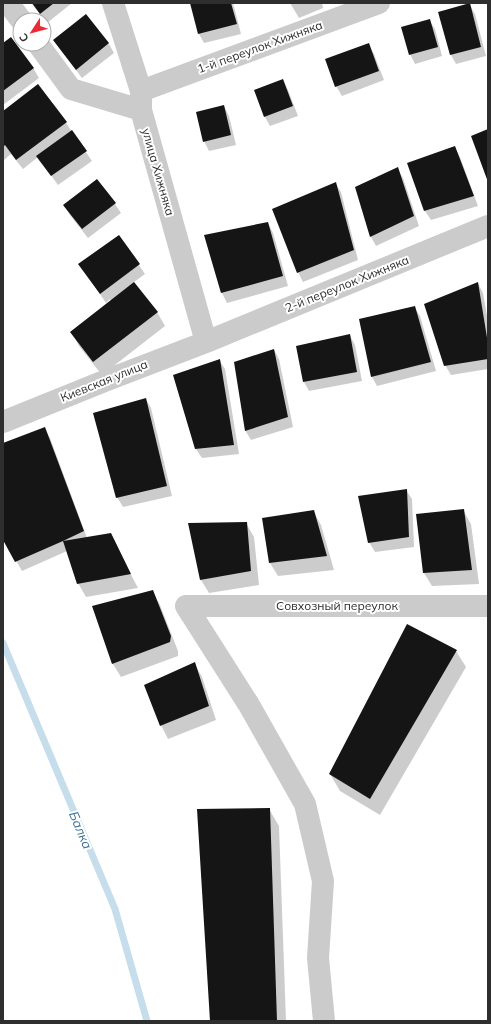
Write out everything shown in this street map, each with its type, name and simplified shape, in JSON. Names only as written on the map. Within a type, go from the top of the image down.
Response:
[{"type":"street","points":[[8,3],[15,12]]},
{"type":"street","name":"улица Хижняка","points":[[112,3],[141,100],[206,342]]},
{"type":"street","name":"1-й переулок Хижняка","points":[[141,100],[379,3]]},
{"type":"street","points":[[44,52],[71,89],[141,100]]},
{"type":"street","name":"2-й переулок Хижняка","points":[[206,342],[488,226]]},
{"type":"street","name":"Киевская улица","points":[[3,422],[206,342]]},
{"type":"street","name":"Совхозный переулок","points":[[324,1021],[318,958],[323,881],[305,804],[249,705],[186,606],[488,606]]},
{"type":"building","points":[[32,3],[54,3],[43,12],[39,12]]},
{"type":"building","points":[[190,3],[231,3],[237,24],[198,34]]},
{"type":"building","points":[[470,3],[481,47],[450,55],[438,12]]},
{"type":"building","points":[[86,14],[109,43],[76,70],[53,40]]},
{"type":"building","points":[[430,19],[438,47],[409,55],[401,27]]},
{"type":"building","points":[[11,37],[12,52],[22,52],[34,68],[3,91],[3,43]]},
{"type":"building","points":[[369,43],[379,71],[335,87],[325,59]]},
{"type":"building","points":[[283,79],[293,106],[264,117],[254,90]]},
{"type":"building","points":[[38,84],[67,122],[16,160],[5,145],[3,147],[3,111]]},
{"type":"building","points":[[224,105],[231,135],[203,142],[196,112]]},
{"type":"building","points":[[488,129],[488,182],[471,136]]},
{"type":"building","points":[[72,130],[87,151],[51,176],[36,156]]},
{"type":"building","points":[[455,146],[474,196],[424,211],[407,163]]},
{"type":"building","points":[[398,167],[414,216],[370,237],[355,187]]},
{"type":"building","points":[[97,179],[116,203],[82,229],[63,205]]},
{"type":"building","points":[[336,182],[354,250],[297,273],[272,209]]},
{"type":"building","points":[[268,222],[283,276],[221,293],[204,235]]},
{"type":"building","points":[[119,235],[140,264],[100,294],[78,264]]},
{"type":"building","points":[[134,282],[158,312],[93,362],[70,332]]},
{"type":"building","points":[[478,282],[488,344],[488,359],[444,366],[424,304]]},
{"type":"building","points":[[415,306],[431,362],[371,377],[359,319]]},
{"type":"building","points":[[350,334],[357,372],[303,382],[296,346]]},
{"type":"building","points":[[274,349],[288,417],[245,431],[234,362]]},
{"type":"building","points":[[220,359],[234,445],[195,449],[173,375]]},
{"type":"building","points":[[146,398],[167,486],[116,498],[93,413]]},
{"type":"building","points":[[45,427],[84,531],[15,562],[3,540],[3,443]]},
{"type":"building","points":[[407,489],[409,537],[368,543],[358,496]]},
{"type":"building","points":[[464,509],[472,570],[423,573],[416,514]]},
{"type":"building","points":[[314,510],[327,556],[269,563],[262,518]]},
{"type":"building","points":[[247,522],[251,571],[200,580],[188,523]]},
{"type":"building","points":[[111,533],[131,574],[77,584],[63,541]]},
{"type":"building","points":[[153,590],[171,636],[170,642],[112,664],[92,606]]},
{"type":"building","points":[[407,624],[457,650],[370,799],[329,774]]},
{"type":"building","points":[[195,662],[209,706],[160,726],[144,685]]},
{"type":"building","points":[[270,808],[277,1021],[210,1021],[197,809]]},
{"type":"waterway","name":"Балка","points":[[3,643],[115,909],[147,1021]]}]
